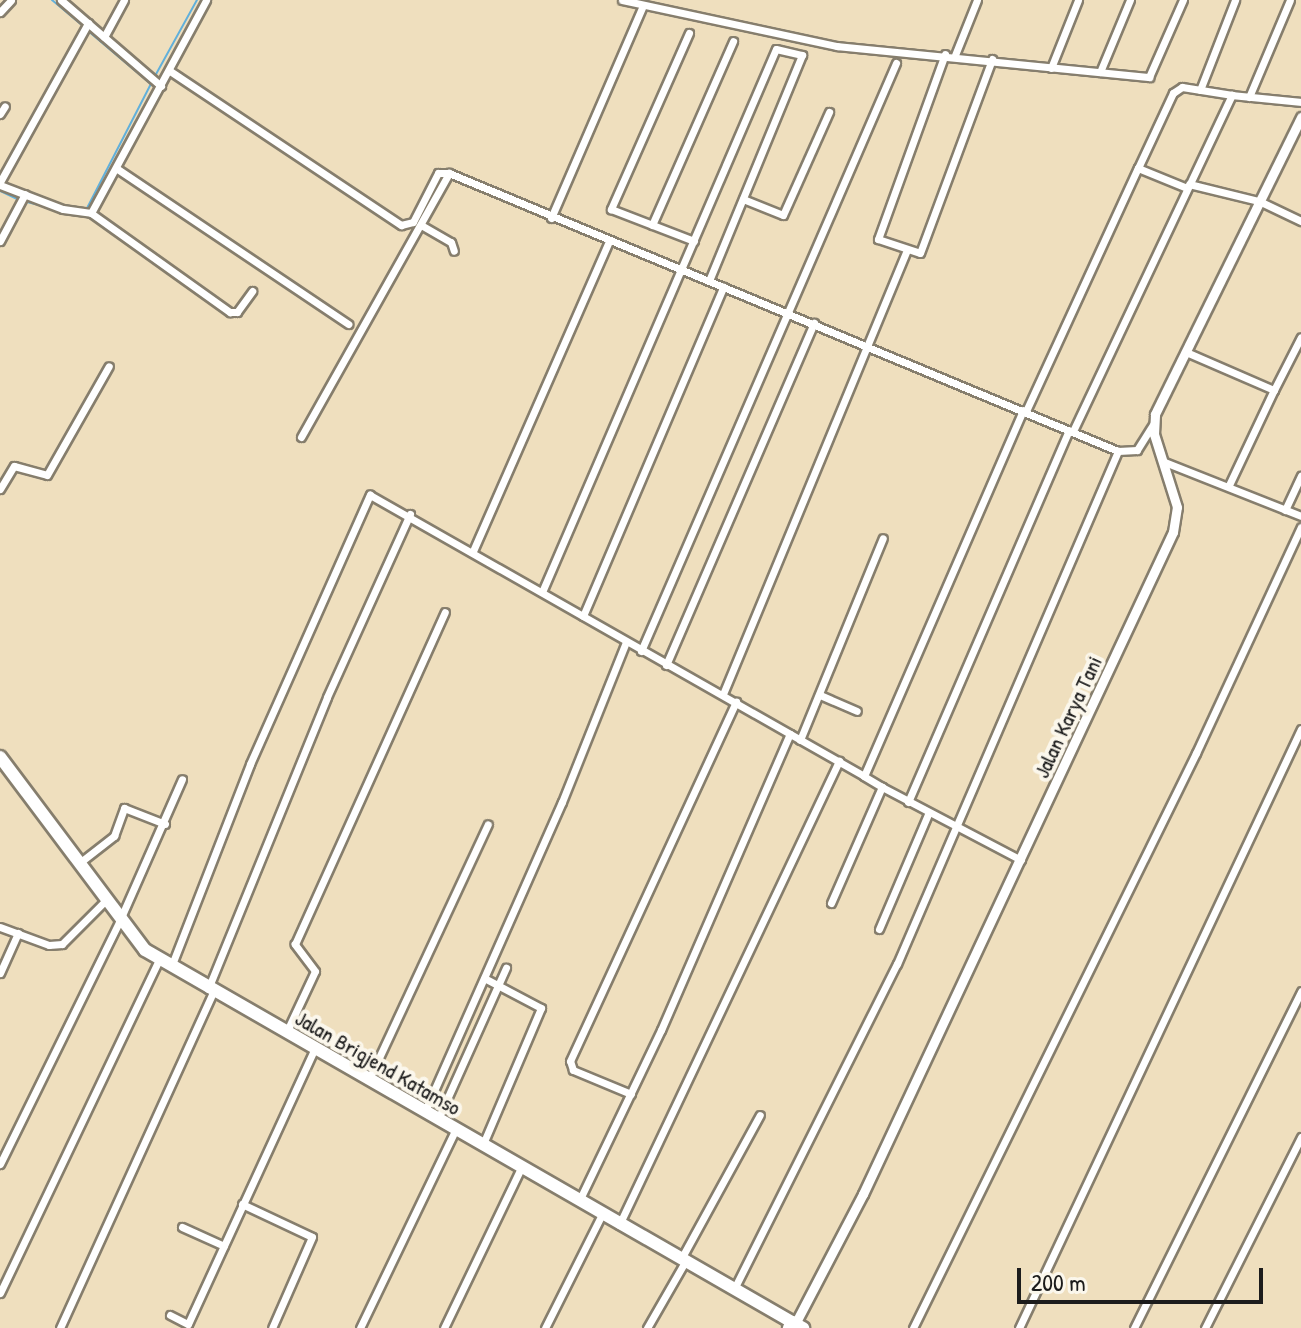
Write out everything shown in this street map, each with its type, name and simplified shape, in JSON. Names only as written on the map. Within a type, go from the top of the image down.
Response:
[{"type":"highway","name":"Jalan Brigjend Katamso","points":[[0,757],[119,922],[159,960],[794,1325]]},
{"type":"street","points":[[0,12],[11,0]]},
{"type":"street","points":[[61,0],[161,86]]},
{"type":"street","points":[[104,37],[124,0]]},
{"type":"street","points":[[91,213],[206,0]]},
{"type":"street","points":[[622,0],[785,38],[1151,76],[1183,0]]},
{"type":"street","points":[[955,55],[977,0]]},
{"type":"street","points":[[1051,68],[1078,0]]},
{"type":"street","points":[[1100,72],[1130,0]]},
{"type":"street","points":[[1200,90],[1235,0]]},
{"type":"street","points":[[1249,97],[1290,0]]},
{"type":"street","points":[[551,218],[643,5]]},
{"type":"street","points":[[88,23],[0,183],[22,199],[91,213],[230,312],[237,312],[252,291]]},
{"type":"street","points":[[689,33],[611,209],[694,241]]},
{"type":"street","points":[[652,225],[733,41]]},
{"type":"street","points":[[542,592],[776,49],[802,55],[709,281]]},
{"type":"street","points":[[945,54],[878,239],[907,250],[924,250],[992,59]]},
{"type":"street","points":[[641,651],[896,63]]},
{"type":"street","points":[[170,71],[401,225],[413,222],[438,173],[449,173],[551,218],[814,323],[869,349],[1025,410],[1118,451],[1137,450],[1153,424],[1301,117]]},
{"type":"street","points":[[864,776],[1025,410],[1175,90],[1301,102]]},
{"type":"street","points":[[908,802],[1071,430],[1232,95]]},
{"type":"street","points":[[743,199],[783,215],[829,112]]},
{"type":"street","points":[[116,168],[348,324]]},
{"type":"street","points":[[1138,168],[1188,186],[1259,201],[1301,221]]},
{"type":"street","points":[[301,437],[449,173]]},
{"type":"street","points":[[0,241],[22,199]]},
{"type":"street","points":[[421,225],[451,242],[454,251]]},
{"type":"street","points":[[473,551],[609,241]]},
{"type":"street","points":[[723,694],[869,349],[907,250]]},
{"type":"street","points":[[583,616],[723,287]]},
{"type":"street","points":[[666,665],[814,323]]},
{"type":"street","points":[[1229,485],[1301,337]]},
{"type":"street","points":[[1186,352],[1274,390]]},
{"type":"street","points":[[0,489],[14,466],[47,475],[109,366]]},
{"type":"street","name":"Jalan Karya Tani","points":[[794,1325],[863,1194],[1173,532],[1177,507],[1153,424]]},
{"type":"street","points":[[734,1289],[897,964],[1118,451]]},
{"type":"street","points":[[1162,461],[1301,516]]},
{"type":"street","points":[[1285,510],[1301,476]]},
{"type":"street","points":[[171,967],[250,764],[368,497],[373,494],[928,814],[1021,860]]},
{"type":"street","points":[[60,1328],[211,990],[327,697],[410,514]]},
{"type":"street","points":[[913,1328],[1196,753],[1301,527]]},
{"type":"street","points":[[800,740],[883,538]]},
{"type":"street","points":[[286,1033],[315,971],[295,950],[298,937],[445,612]]},
{"type":"street","points":[[424,1113],[626,642]]},
{"type":"street","points":[[820,695],[857,711]]},
{"type":"street","points":[[631,1094],[573,1070],[570,1061],[736,702]]},
{"type":"street","points":[[1019,1328],[1301,729]]},
{"type":"street","points":[[579,1201],[631,1094],[790,734]]},
{"type":"street","points":[[619,1225],[839,761]]},
{"type":"street","points":[[0,1164],[119,922],[165,824],[182,779]]},
{"type":"street","points":[[831,903],[882,787]]},
{"type":"street","points":[[78,864],[114,836],[124,808],[165,824]]},
{"type":"street","points":[[879,929],[928,814]]},
{"type":"street","points":[[369,1081],[488,824]]},
{"type":"street","points":[[0,927],[62,944],[105,901]]},
{"type":"street","points":[[0,973],[18,933]]},
{"type":"street","points":[[0,1293],[159,960]]},
{"type":"street","points":[[437,1121],[506,968]]},
{"type":"street","points":[[482,1146],[541,1008],[484,978]]},
{"type":"street","points":[[1134,1328],[1301,991]]},
{"type":"street","points":[[170,1315],[187,1326],[314,1050]]},
{"type":"street","points":[[647,1328],[760,1115]]},
{"type":"street","points":[[360,1328],[455,1131]]},
{"type":"street","points":[[1205,1328],[1301,1137]]},
{"type":"street","points":[[444,1328],[521,1168]]},
{"type":"street","points":[[242,1204],[312,1237],[272,1328]]},
{"type":"street","points":[[545,1328],[602,1214]]},
{"type":"street","points":[[182,1227],[224,1246]]},
{"type":"waterway","points":[[52,0],[82,25]]},
{"type":"waterway","points":[[155,76],[197,0]]},
{"type":"waterway","points":[[87,30],[151,84]]},
{"type":"waterway","points":[[23,201],[83,216],[152,82]]},
{"type":"waterway","points":[[0,191],[17,199]]}]
